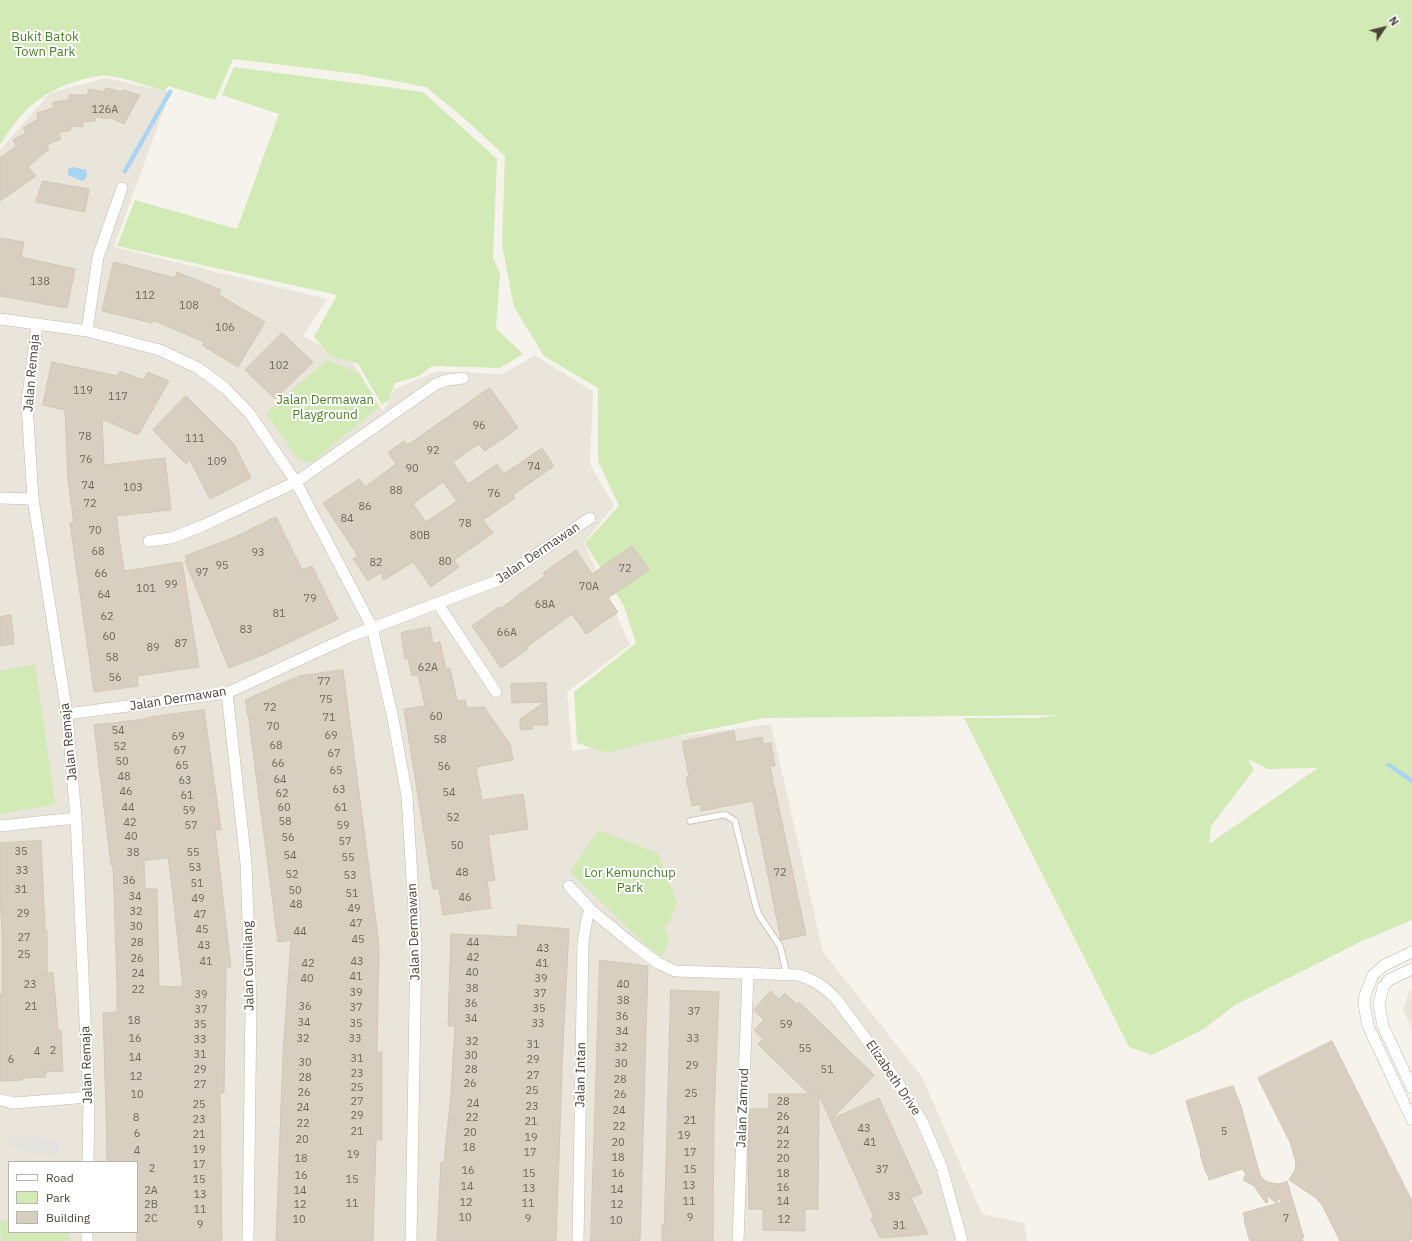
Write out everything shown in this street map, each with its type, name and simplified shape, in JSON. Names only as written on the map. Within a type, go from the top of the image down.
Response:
[{"type":"street","points":[[87,331],[98,257],[122,188]]},
{"type":"street","name":"Jalan Dermawan","points":[[0,319],[87,331],[160,350],[198,368],[225,388],[250,414],[296,482],[372,627],[393,719],[408,804],[416,944],[411,1241]]},
{"type":"street","name":"Jalan Remaja","points":[[37,324],[28,403],[33,499],[67,714],[76,818],[89,1097],[88,1161]]},
{"type":"street","points":[[149,541],[171,538],[202,526],[296,482],[436,384],[447,380],[463,378]]},
{"type":"street","points":[[0,498],[33,499]]},
{"type":"street","name":"Jalan Dermawan","points":[[67,714],[227,693],[372,627],[438,604],[499,580],[590,518]]},
{"type":"street","points":[[438,604],[496,692]]},
{"type":"street","name":"Jalan Gumilang","points":[[227,693],[246,863],[251,1006],[248,1241]]},
{"type":"street","points":[[0,826],[76,818]]},
{"type":"street","name":"Elizabeth Drive","points":[[569,886],[591,910],[631,943],[658,963],[675,971],[799,976],[814,980],[826,989],[837,1000],[895,1078],[922,1121],[942,1168],[962,1241]]},
{"type":"street","name":"Jalan Intan","points":[[578,1241],[583,943],[587,918],[591,910]]},
{"type":"street","points":[[1412,952],[1383,966],[1373,975],[1365,995],[1364,1004],[1368,1026],[1412,1120]]},
{"type":"street","points":[[1412,969],[1389,980],[1383,987],[1379,1005],[1383,1026],[1412,1088]]},
{"type":"street","name":"Jalan Zamrud","points":[[738,1241],[748,974]]},
{"type":"street","points":[[0,1100],[14,1103],[89,1097]]},
{"type":"lane","points":[[690,821],[726,815],[735,821],[756,907],[759,915],[780,946],[787,975]]},
{"type":"shaded area","points":[[105,78],[170,92],[114,247],[327,299],[303,336],[354,364],[383,411],[395,389],[437,371],[503,374],[535,355],[593,392],[590,464],[614,506],[584,543],[630,645],[567,692],[572,751],[771,724],[823,952],[922,1077],[982,1214],[1024,1223],[1027,1241],[0,1241],[0,150],[50,93]]},
{"type":"shaded area","points":[[1412,990],[1412,1029],[1403,1010],[1409,991]]},
{"type":"shaded area","points":[[10,1137],[58,1140],[60,1156],[20,1151],[9,1145]]},
{"type":"green space","name":"Bukit Batok Town Park","points":[[0,0],[1412,0],[1412,920],[1362,941],[1235,1005],[1204,1029],[1152,1055],[1129,1047],[964,718],[1037,718],[1061,715],[764,718],[644,743],[607,753],[577,743],[574,692],[636,643],[624,606],[585,543],[619,506],[598,461],[598,388],[544,356],[514,307],[502,245],[505,156],[465,119],[426,87],[358,74],[233,59],[215,100],[168,86],[165,91],[122,78],[96,76],[52,91],[32,105],[16,122],[0,145]],"holes":[[[1248,759],[1268,769],[1318,768],[1209,844],[1211,826],[1254,770]]]},
{"type":"green space","points":[[234,67],[423,92],[497,159],[493,258],[500,273],[496,328],[523,354],[500,368],[432,366],[419,376],[395,383],[389,400],[382,405],[358,364],[331,356],[314,337],[337,295],[117,246],[135,200],[237,229],[279,114],[222,95]]},
{"type":"green space","name":"Jalan Dermawan Playground","points":[[327,360],[359,373],[379,407],[311,463],[299,460],[266,413]]},
{"type":"green space","points":[[35,664],[55,804],[0,814],[0,671]]},
{"type":"green space","name":"Lor Kemunchup Park","points":[[598,830],[658,853],[677,903],[669,922],[664,927],[669,941],[662,957],[646,945],[570,872]]},
{"type":"green space","points":[[8,1220],[8,1233],[69,1233],[69,1241],[1,1241],[0,1221]]},
{"type":"water","points":[[73,167],[86,170],[86,178],[82,181],[68,175],[68,169]]},
{"type":"building","points":[[106,88],[122,92],[123,90],[140,95],[124,124],[109,117],[108,119],[96,117],[95,121],[83,122],[83,127],[70,126],[71,130],[58,133],[61,139],[47,145],[49,149],[28,167],[36,176],[0,201],[0,158],[16,146],[13,140],[26,133],[23,128],[38,119],[37,113],[53,108],[53,102],[69,100],[69,95],[87,95],[89,89],[104,92]]},
{"type":"building","points":[[43,181],[89,189],[85,212],[36,202]]},
{"type":"building","points":[[0,238],[24,242],[21,257],[75,269],[67,308],[0,296]]},
{"type":"building","points":[[114,262],[175,278],[177,272],[221,290],[219,295],[265,322],[238,367],[202,345],[204,342],[153,320],[152,323],[102,311]]},
{"type":"building","points":[[282,333],[313,362],[275,399],[245,370]]},
{"type":"building","points":[[52,362],[118,376],[120,371],[143,380],[148,372],[169,381],[138,435],[102,419],[104,465],[165,458],[171,510],[116,516],[124,571],[182,562],[199,667],[137,676],[138,686],[94,692],[70,523],[74,523],[68,480],[65,410],[43,405]]},
{"type":"building","points":[[490,388],[518,428],[485,451],[479,444],[453,462],[468,484],[497,464],[504,474],[542,448],[554,466],[513,495],[515,498],[483,520],[493,533],[454,560],[459,567],[431,587],[413,562],[384,580],[380,573],[368,581],[353,559],[358,556],[323,503],[359,479],[365,487],[396,464],[388,452],[404,441],[407,445]],"holes":[[[443,482],[457,501],[426,522],[413,504]]]},
{"type":"building","points":[[186,396],[234,444],[251,478],[210,499],[190,460],[186,464],[153,430]]},
{"type":"building","points":[[276,517],[302,570],[312,566],[338,619],[267,653],[229,668],[185,561],[187,561],[185,556],[235,537]]},
{"type":"building","points":[[632,546],[649,570],[608,598],[618,612],[586,634],[572,614],[527,647],[528,649],[501,668],[472,626],[499,607],[500,609],[545,576],[543,573],[576,550],[592,574]]},
{"type":"building","points":[[11,615],[14,644],[0,646],[0,617]]},
{"type":"building","points":[[430,627],[433,644],[440,642],[446,669],[450,668],[457,701],[465,700],[467,708],[484,707],[510,744],[513,760],[476,767],[482,800],[523,794],[528,829],[488,835],[495,880],[487,881],[491,908],[443,915],[439,889],[433,889],[404,709],[425,706],[418,675],[412,676],[408,658],[405,659],[401,633]]},
{"type":"building","points":[[343,670],[379,945],[377,1052],[382,1052],[382,1140],[376,1140],[373,1241],[276,1241],[283,1053],[291,940],[278,942],[245,700],[299,676]]},
{"type":"building","points":[[546,683],[548,725],[533,725],[533,729],[520,730],[520,719],[545,702],[512,703],[511,684]]},
{"type":"building","points":[[204,710],[221,830],[215,830],[231,967],[226,967],[224,1093],[220,1093],[222,1241],[137,1241],[138,1161],[107,1161],[103,1013],[117,1012],[117,983],[113,865],[111,865],[94,725]],"holes":[[[168,858],[183,987],[159,986],[157,889],[145,889],[144,861]]]},
{"type":"building","points":[[734,731],[736,742],[762,737],[763,744],[771,743],[775,766],[770,766],[806,935],[781,940],[753,801],[701,811],[700,804],[692,806],[686,777],[689,776],[682,742]]},
{"type":"building","points":[[41,841],[45,930],[47,930],[47,973],[53,972],[58,1031],[61,1030],[63,1071],[45,1072],[46,1077],[0,1081],[2,930],[0,897],[0,843]]},
{"type":"building","points":[[518,925],[569,929],[563,1044],[556,1241],[437,1241],[441,1162],[444,1162],[451,1094],[455,1026],[448,1026],[451,934],[517,937]]},
{"type":"building","points":[[600,960],[648,966],[640,1241],[591,1241]]},
{"type":"building","points":[[671,990],[719,992],[714,1115],[713,1241],[662,1241],[662,1225],[664,1225]]},
{"type":"building","points":[[771,991],[779,999],[785,993],[796,1004],[799,1002],[874,1075],[832,1119],[879,1098],[922,1193],[911,1198],[928,1234],[880,1238],[871,1219],[874,1217],[819,1095],[818,1209],[805,1209],[805,1231],[763,1230],[763,1209],[749,1209],[748,1148],[750,1109],[769,1109],[769,1094],[809,1094],[758,1044],[763,1039],[754,1030],[764,1020],[754,1010]]},
{"type":"building","points":[[1332,1041],[1412,1201],[1412,1239],[1408,1241],[1340,1241],[1322,1205],[1316,1198],[1289,1180],[1295,1170],[1296,1163],[1290,1142],[1258,1078]]},
{"type":"building","points":[[1233,1086],[1241,1106],[1260,1175],[1265,1181],[1272,1183],[1279,1184],[1287,1181],[1304,1238],[1302,1238],[1303,1241],[1250,1241],[1243,1213],[1282,1202],[1279,1199],[1276,1203],[1266,1195],[1268,1202],[1266,1203],[1254,1186],[1243,1180],[1246,1174],[1242,1169],[1209,1180],[1200,1154],[1201,1153],[1186,1101]]},
{"type":"waterway","points":[[125,171],[170,92]]},
{"type":"waterway","points":[[1389,765],[1412,781]]}]
